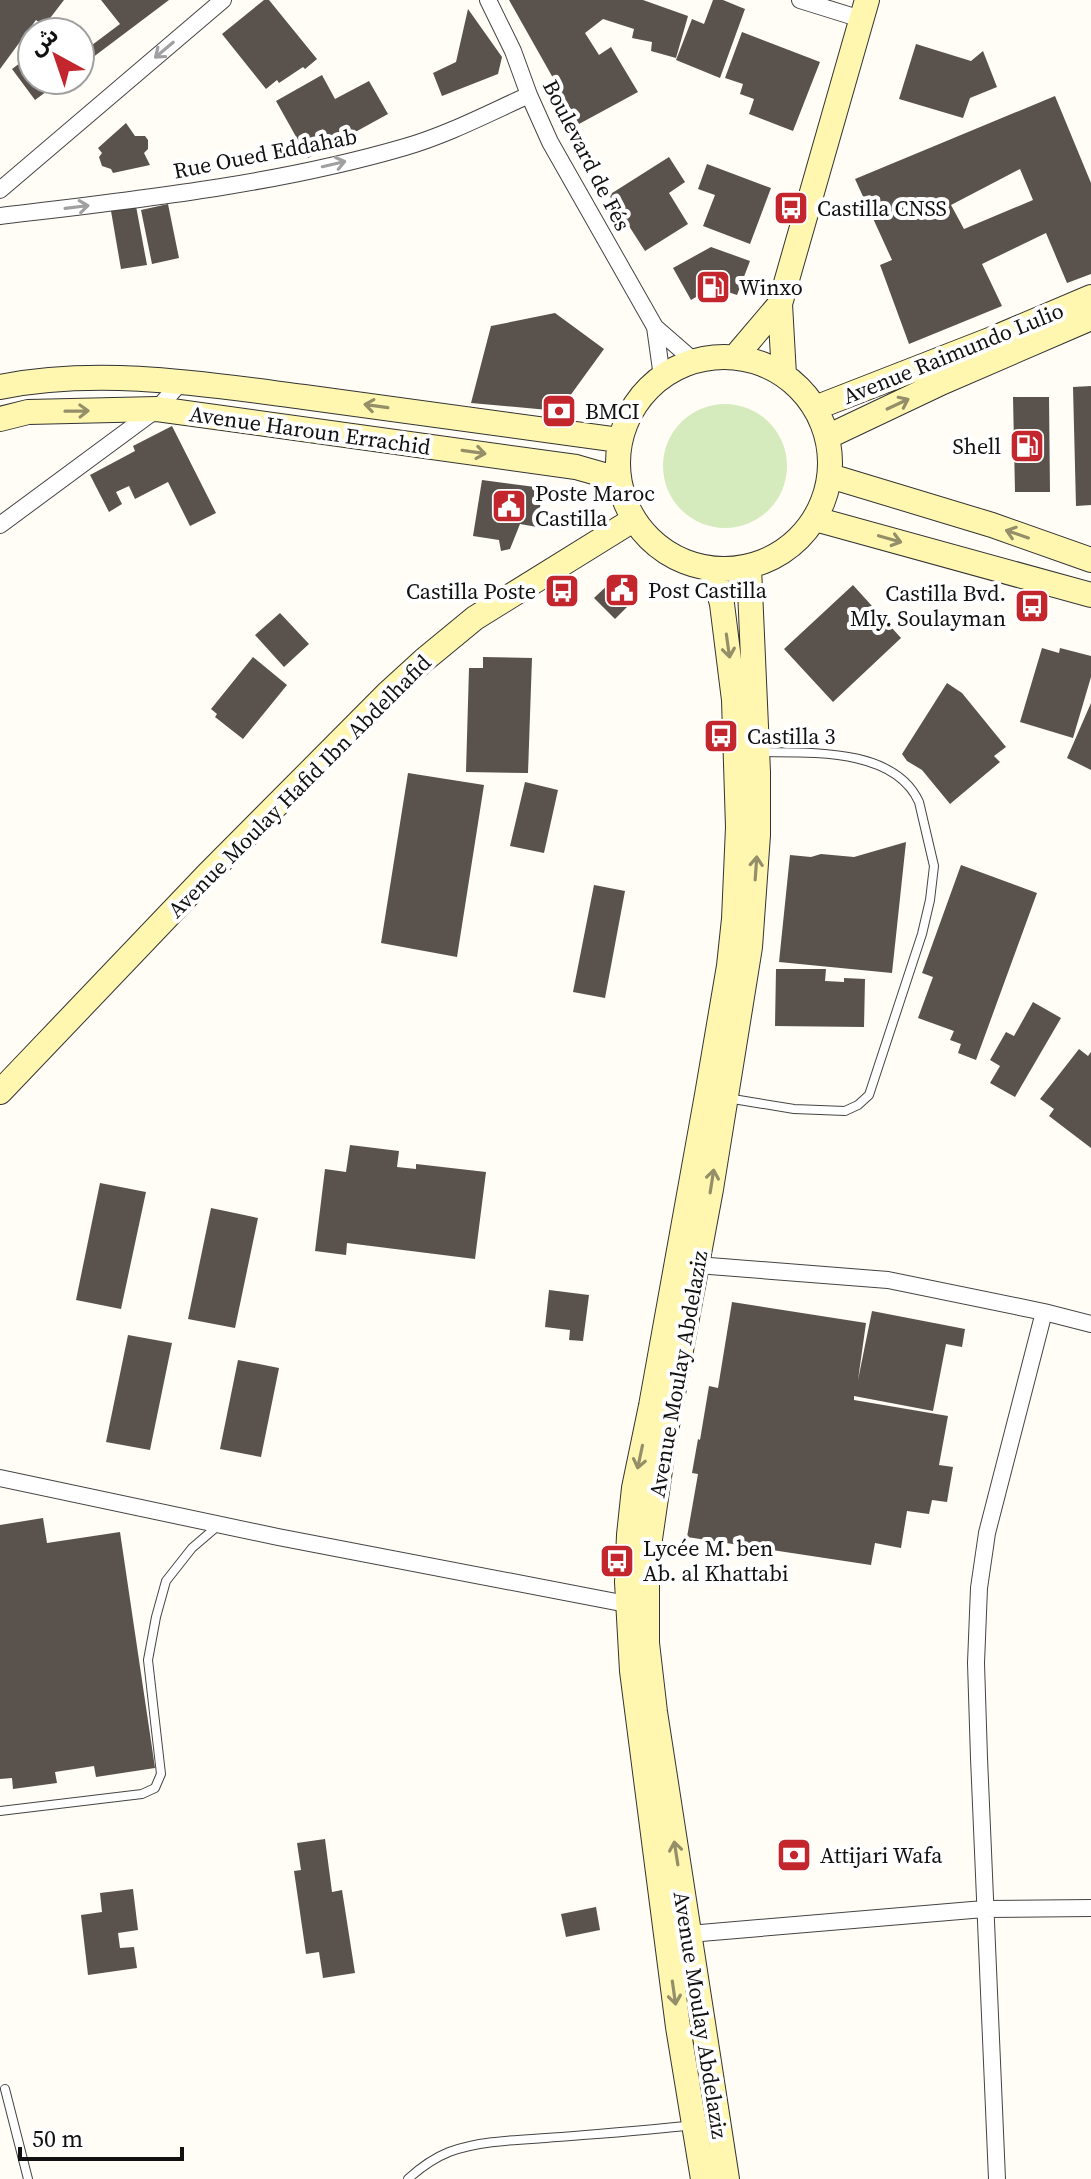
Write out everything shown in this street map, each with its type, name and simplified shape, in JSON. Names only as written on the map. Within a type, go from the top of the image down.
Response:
[{"type":"main road","points":[[784,375],[780,304],[864,10]]},
{"type":"main road","name":"Avenue Raimundo Lulio","points":[[815,408],[1091,297]]},
{"type":"main road","points":[[735,357],[780,304]]},
{"type":"main road","name":"Avenue Raimundo Lulio","points":[[827,437],[943,382],[1091,318]]},
{"type":"main road","points":[[735,357],[761,363],[784,375],[815,408],[827,437],[830,476],[815,519],[797,540],[775,556],[749,567],[713,570],[682,562],[654,545],[633,520],[623,500],[618,479],[619,440],[642,394],[662,377],[694,361],[735,357]]},
{"type":"main road","name":"Avenue Haroun Errachid","points":[[0,387],[28,381],[95,379],[181,382],[619,440]]},
{"type":"main road","name":"Avenue Haroun Errachid","points":[[0,419],[28,412],[157,409],[576,467],[618,479]]},
{"type":"main road","points":[[830,476],[992,525],[1091,560]]},
{"type":"main road","points":[[815,519],[1091,595]]},
{"type":"main road","name":"Avenue Moulay Hafid Ibn Abdelhafid","points":[[0,1092],[208,874],[389,692],[475,618],[633,520]]},
{"type":"main road","name":"Avenue Moulay Abdelaziz","points":[[637,1606],[629,1535],[634,1488],[694,1228],[716,1096],[750,947],[758,835],[758,752],[749,567]]},
{"type":"main road","name":"Avenue Moulay Abdelaziz","points":[[713,570],[722,604],[734,700],[737,872],[716,1096]]},
{"type":"main road","name":"Avenue Moulay Abdelaziz","points":[[694,1228],[697,1265],[637,1606],[632,1671],[650,1742],[678,1937],[727,2179]]},
{"type":"main road","name":"Avenue Moulay Abdelaziz","points":[[678,1937],[694,2125],[703,2179]]},
{"type":"street","points":[[0,190],[223,0]]},
{"type":"street","name":"Boulevard de Fés","points":[[488,0],[513,51],[550,142],[655,327],[694,361]]},
{"type":"street","points":[[800,0],[864,10]]},
{"type":"street","name":"Rue Oued Eddahab","points":[[0,216],[119,202],[292,174],[407,147],[529,95]]},
{"type":"street","name":"Boulevard de Fés","points":[[655,327],[662,377]]},
{"type":"street","points":[[0,525],[157,409],[181,382]]},
{"type":"street","points":[[697,1265],[888,1280],[1091,1324]]},
{"type":"street","points":[[997,2179],[976,1663],[979,1588],[987,1533],[1044,1312]]},
{"type":"street","points":[[0,1478],[278,1537],[637,1606]]},
{"type":"street","points":[[678,1937],[984,1909],[1091,1908]]},
{"type":"lane","points":[[716,1096],[794,1109],[845,1111],[869,1095],[922,934],[930,900],[934,866],[919,802],[914,792],[889,769],[875,763],[819,753],[758,752]]},
{"type":"lane","points":[[0,1811],[142,1794],[155,1788],[161,1774],[148,1660],[156,1617],[166,1581],[192,1548],[220,1523]]},
{"type":"lane","points":[[5,2089],[28,2179]]},
{"type":"lane","points":[[408,2179],[435,2159],[473,2146],[694,2125]]},
{"type":"green space","points":[[725,404],[749,409],[769,422],[782,442],[787,466],[782,490],[769,510],[749,523],[725,528],[701,523],[681,510],[668,490],[663,466],[668,442],[681,422],[701,409]]},
{"type":"building","points":[[0,0],[64,0],[52,16],[16,16],[16,47],[0,69]]},
{"type":"building","points":[[101,0],[169,0],[96,55],[96,42],[120,24]]},
{"type":"building","points":[[264,0],[269,0],[317,59],[305,69],[303,67],[279,83],[277,80],[266,89],[222,34]]},
{"type":"building","points":[[509,0],[643,0],[688,16],[676,58],[651,51],[652,42],[632,38],[634,29],[603,19],[585,33],[599,55],[611,47],[638,92],[579,124]]},
{"type":"building","points":[[713,0],[723,0],[745,9],[720,78],[676,60],[692,19],[704,24]]},
{"type":"building","points":[[468,9],[502,57],[498,74],[442,96],[433,73],[456,62]]},
{"type":"building","points":[[742,32],[820,62],[793,131],[749,114],[754,99],[740,94],[743,84],[725,78]]},
{"type":"building","points":[[916,44],[971,61],[983,51],[997,87],[970,98],[963,118],[899,99]]},
{"type":"building","points":[[322,75],[335,99],[369,81],[388,114],[308,158],[276,101]]},
{"type":"building","points":[[1055,96],[1091,183],[1091,274],[1067,283],[1046,233],[982,264],[1002,306],[909,344],[880,265],[892,260],[855,179]],"holes":[[[1020,169],[1033,200],[964,229],[951,205]]]},
{"type":"building","points":[[126,123],[135,136],[145,136],[148,140],[148,149],[144,153],[150,165],[113,173],[102,166],[99,157],[102,153],[98,148]]},
{"type":"building","points":[[669,157],[685,182],[669,193],[688,224],[645,251],[609,195]]},
{"type":"building","points":[[707,164],[771,188],[750,244],[703,226],[715,195],[698,189]]},
{"type":"building","points":[[168,204],[179,258],[152,264],[141,210]]},
{"type":"building","points":[[136,206],[147,265],[121,269],[111,211]]},
{"type":"building","points":[[711,247],[750,261],[737,295],[713,287],[691,300],[673,268]]},
{"type":"building","points":[[555,313],[604,349],[559,411],[471,403],[491,326]]},
{"type":"building","points":[[1091,386],[1091,505],[1076,506],[1073,387]]},
{"type":"building","points":[[1013,397],[1049,397],[1050,492],[1015,492]]},
{"type":"building","points":[[172,426],[216,513],[190,526],[168,482],[135,499],[129,486],[116,492],[122,504],[109,512],[90,475],[135,451],[133,446]]},
{"type":"building","name":"Poste Maroc Castilla","points":[[482,480],[543,488],[537,527],[520,524],[510,549],[501,551],[499,540],[473,536]]},
{"type":"building","points":[[613,580],[633,601],[615,619],[594,598]]},
{"type":"building","points":[[853,585],[901,638],[833,702],[784,649]]},
{"type":"building","points":[[280,613],[309,644],[284,667],[255,635]]},
{"type":"building","points":[[1042,648],[1059,653],[1060,648],[1091,656],[1091,677],[1073,738],[1020,722]]},
{"type":"building","points":[[253,657],[287,685],[243,739],[215,717],[217,714],[211,709]]},
{"type":"building","points":[[483,657],[532,658],[528,773],[466,772],[469,668],[483,668]]},
{"type":"building","points":[[947,683],[962,693],[1006,747],[994,756],[1000,762],[950,804],[922,770],[902,754]]},
{"type":"building","points":[[1091,703],[1091,770],[1067,758]]},
{"type":"building","points":[[408,773],[484,785],[457,957],[381,943]]},
{"type":"building","points":[[525,782],[558,790],[544,853],[510,846]]},
{"type":"building","points":[[906,842],[892,973],[779,962],[790,855],[854,857]]},
{"type":"building","points":[[961,865],[1037,893],[976,1060],[958,1053],[961,1044],[950,1040],[954,1031],[918,1018],[933,977],[922,973]]},
{"type":"building","points":[[594,885],[625,891],[605,998],[573,992]]},
{"type":"building","points":[[776,969],[826,969],[825,981],[865,979],[864,1027],[775,1026]]},
{"type":"building","points":[[1033,1002],[1061,1018],[1015,1097],[990,1083],[1000,1066],[990,1060],[1006,1032],[1014,1036]]},
{"type":"building","points":[[1079,1049],[1088,1056],[1091,1052],[1091,1148],[1049,1116],[1054,1109],[1040,1099]]},
{"type":"building","points":[[350,1145],[399,1151],[397,1167],[416,1169],[416,1164],[486,1172],[475,1259],[347,1243],[346,1255],[315,1251],[325,1169],[346,1172]]},
{"type":"building","points":[[100,1183],[146,1192],[121,1309],[76,1300]]},
{"type":"building","points":[[211,1208],[258,1218],[235,1328],[188,1319]]},
{"type":"building","points":[[549,1290],[589,1295],[583,1341],[569,1340],[570,1330],[545,1327]]},
{"type":"building","points":[[732,1302],[866,1323],[858,1380],[872,1311],[965,1329],[962,1347],[946,1344],[933,1411],[854,1396],[854,1400],[948,1416],[939,1465],[953,1467],[947,1502],[932,1500],[929,1514],[907,1511],[901,1548],[875,1543],[871,1565],[687,1537],[698,1474],[692,1473],[698,1439],[709,1386],[718,1388]]},
{"type":"building","points":[[128,1335],[172,1343],[150,1450],[106,1442]]},
{"type":"building","points":[[238,1360],[279,1368],[261,1457],[220,1449]]},
{"type":"building","points":[[43,1518],[47,1543],[120,1532],[155,1768],[96,1777],[94,1766],[55,1772],[57,1783],[13,1789],[12,1778],[0,1779],[0,1525]]},
{"type":"building","points":[[325,1839],[332,1892],[342,1890],[355,1973],[323,1978],[319,1952],[306,1954],[294,1871],[301,1870],[297,1843]]},
{"type":"building","points":[[133,1889],[138,1930],[118,1933],[120,1948],[134,1947],[137,1968],[88,1975],[81,1915],[102,1912],[100,1893]]},
{"type":"building","points":[[596,1907],[600,1930],[566,1937],[561,1914]]},
{"type":"place","name":"Castilla CNSS","points":[[791,208]]},
{"type":"place","name":"Winxo","points":[[713,287]]},
{"type":"place","name":"BMCI","points":[[559,411]]},
{"type":"place","name":"Shell","points":[[1027,446]]},
{"type":"place","name":"Poste Maroc Castilla","points":[[509,506]]},
{"type":"place","name":"Post Castilla","points":[[622,590]]},
{"type":"place","name":"Castilla Poste","points":[[562,591]]},
{"type":"place","name":"Castilla Bvd. Mly. Soulayman","points":[[1032,606]]},
{"type":"place","name":"Castilla 3","points":[[721,736]]},
{"type":"place","name":"Lycée M. ben Ab. al Khattabi","points":[[617,1561]]},
{"type":"place","name":"Attijari Wafa","points":[[794,1855]]}]
